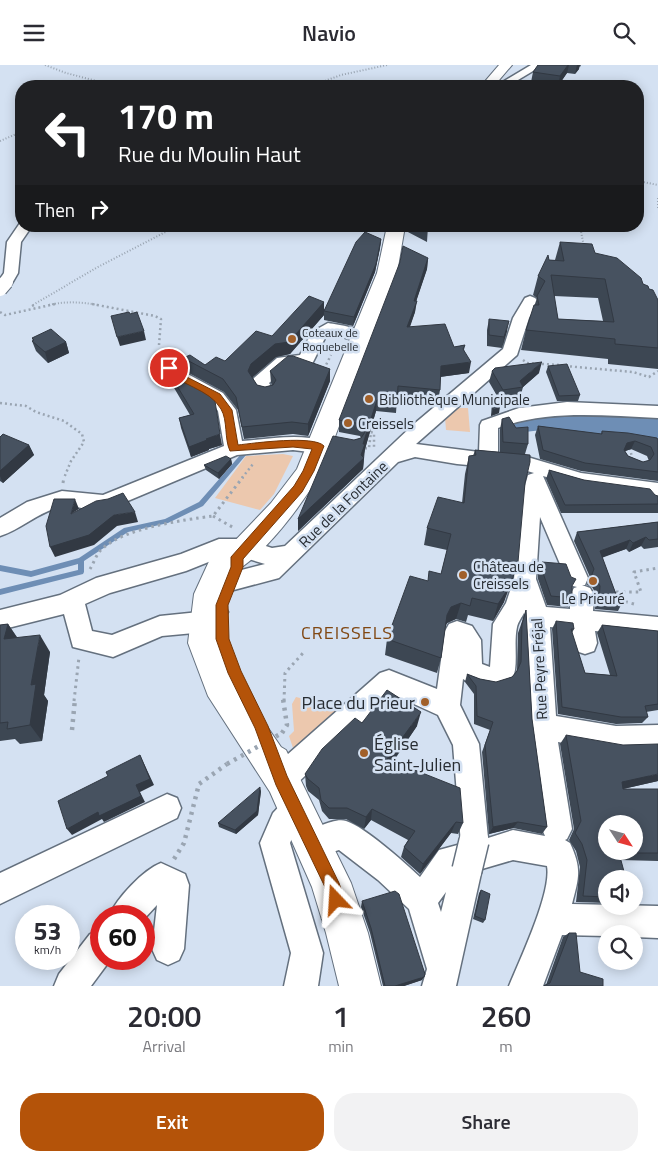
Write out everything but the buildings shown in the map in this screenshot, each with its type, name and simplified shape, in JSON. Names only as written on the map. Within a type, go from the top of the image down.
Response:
[{"type":"main road","points":[[498,80],[506,65]]},
{"type":"main road","points":[[360,986],[347,933],[331,883],[288,794],[261,726],[235,673],[222,639],[228,583],[298,489],[308,471],[387,273],[395,232]]},
{"type":"street","points":[[506,80],[538,65]]},
{"type":"street","points":[[3,286],[11,273],[14,242],[21,232]]},
{"type":"street","points":[[379,454],[421,428],[511,351],[521,318],[530,301]]},
{"type":"street","points":[[266,392],[260,382],[283,362],[306,360],[318,335],[328,329],[341,330],[361,338]]},
{"type":"street","points":[[162,361],[176,375],[217,397],[227,410],[234,449]]},
{"type":"street","points":[[488,459],[489,425],[519,413],[567,408],[658,412]]},
{"type":"street","points":[[0,528],[34,508],[62,499],[104,503],[234,449],[320,442],[355,448]]},
{"type":"street","name":"Rue de la Fontaine","points":[[228,583],[271,572],[291,554],[379,454],[415,449],[457,457],[488,459],[530,471],[581,480],[654,489],[658,497]]},
{"type":"street","points":[[530,471],[579,587],[585,643]]},
{"type":"street","name":"Rue Peyre Fréjal","points":[[526,986],[552,919],[564,875],[543,727],[538,615],[525,579],[531,500],[530,471]]},
{"type":"street","points":[[0,621],[73,601],[104,585],[186,562],[219,548],[228,583],[160,626],[113,646],[82,640],[73,601]]},
{"type":"street","name":"Rue de la Fontaine","points":[[228,583],[255,553],[272,557],[291,554]]},
{"type":"street","points":[[441,977],[470,855],[466,744],[448,697],[457,631],[464,633],[469,640],[470,670],[480,677],[494,679],[502,672],[505,624],[516,606],[525,579]]},
{"type":"street","points":[[538,615],[658,627]]},
{"type":"street","points":[[301,986],[306,953],[276,843],[283,823],[288,794],[374,693],[389,681],[448,697]]},
{"type":"street","points":[[543,727],[616,739],[658,738]]},
{"type":"street","points":[[0,889],[168,808]]},
{"type":"street","points":[[314,848],[324,839],[343,834],[389,869],[422,900],[441,977]]},
{"type":"street","points":[[422,900],[450,861],[485,854],[513,845],[558,839]]},
{"type":"street","points":[[135,905],[161,878],[174,885],[168,949]]},
{"type":"street","points":[[552,919],[658,922]]},
{"type":"street","points":[[71,986],[90,960]]},
{"type":"path","points":[[45,65],[66,73],[98,80]]},
{"type":"path","points":[[327,80],[341,75],[387,65]]},
{"type":"path","points":[[0,141],[15,135]]},
{"type":"path","points":[[644,182],[658,185]]},
{"type":"path","points":[[658,199],[658,210]]},
{"type":"path","points":[[30,308],[96,268],[165,232]]},
{"type":"path","points":[[581,232],[585,252]]},
{"type":"path","points":[[0,312],[5,315],[63,302],[82,302],[155,316],[161,319],[162,324],[159,347],[162,361]]},
{"type":"path","points":[[511,351],[527,363],[633,371],[649,377],[658,371]]},
{"type":"path","points":[[0,403],[26,406],[64,421],[82,434],[84,442],[63,478],[62,499]]},
{"type":"path","points":[[379,454],[355,448],[351,451],[369,448],[371,432],[374,433],[379,454]]},
{"type":"path","points":[[630,447],[632,458]]},
{"type":"path","points":[[89,571],[102,549],[129,535],[186,519],[213,516],[254,463]]},
{"type":"path","points":[[619,600],[617,592],[641,592],[634,572],[658,568]]},
{"type":"path","points":[[72,730],[75,715],[75,672],[82,640]]},
{"type":"path","points":[[161,878],[184,843],[199,784],[226,764],[282,733],[287,725],[283,697],[285,673],[303,653]]},
{"type":"shaded area","points":[[456,408],[468,408],[470,432],[446,430],[445,417]]},
{"type":"shaded area","points":[[283,454],[293,456],[274,494],[260,510],[215,498],[246,456]]},
{"type":"shaded area","points":[[296,697],[337,707],[344,712],[293,748],[289,736],[294,731],[292,704]]},
{"type":"water","points":[[559,411],[658,417],[658,440],[612,433],[610,436],[542,430],[516,433],[508,421]]},
{"type":"waterway","points":[[81,560],[126,530],[166,521],[201,504],[244,454],[251,452]]},
{"type":"waterway","points":[[0,568],[31,574],[81,560]]},
{"type":"waterway","points":[[0,592],[81,572],[81,560]]},
{"type":"place","name":"Coteaux de Roquebelle","points":[[292,339]]},
{"type":"place","name":"Bibliothèque Municipale","points":[[369,399]]},
{"type":"place","name":"Creissels","points":[[348,423]]},
{"type":"place","name":"Château de Creissels","points":[[463,575]]},
{"type":"place","name":"Le Prieuré","points":[[593,581]]},
{"type":"place","name":"Place du Prieur","points":[[425,702]]},
{"type":"place","name":"Église Saint-Julien","points":[[364,753]]},
{"type":"district","name":"CREISSELS","points":[[347,632]]},
{"type":"route","points":[[169,368],[176,375],[217,397],[227,410],[234,449],[293,443],[318,446],[298,489],[237,557],[237,567],[222,605],[222,639],[235,673],[261,726],[281,779],[331,883],[336,900]]}]
